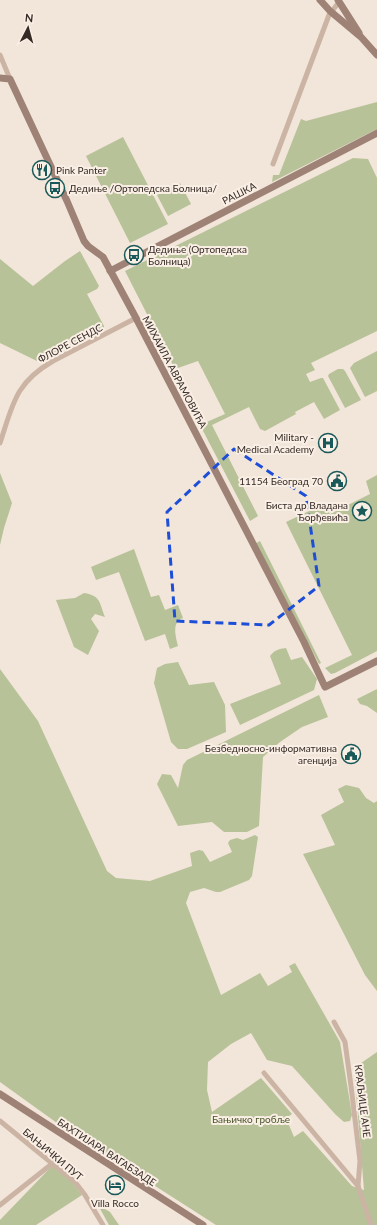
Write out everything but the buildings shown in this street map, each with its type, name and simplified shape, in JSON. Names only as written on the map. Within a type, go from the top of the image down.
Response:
[{"type":"street","points":[[320,0],[330,12],[361,37]]},
{"type":"street","points":[[273,164],[330,12],[338,1],[361,37],[377,55]]},
{"type":"street","points":[[0,55],[10,80]]},
{"type":"street","points":[[0,78],[10,80]]},
{"type":"street","name":"МИХАИЛА АВРАМОВИЋА","points":[[10,80],[67,201],[84,241],[101,255],[136,318],[317,667],[325,687],[377,661]]},
{"type":"street","name":"РАШКА","points":[[110,271],[377,133]]},
{"type":"street","name":"ФЛОРЕ СЕНДС","points":[[1,434],[19,390],[29,378],[53,361],[136,318]]},
{"type":"street","points":[[0,443],[1,434]]},
{"type":"street","name":"КРАЉИЦЕ АНЕ","points":[[334,1022],[344,1042],[352,1086],[360,1162],[358,1186]]},
{"type":"street","points":[[264,1073],[358,1186],[371,1225]]},
{"type":"street","name":"БАХТИЈАРА ВАГАБЗАДЕ","points":[[0,1094],[203,1225]]},
{"type":"street","name":"БАЊИЧКИ ПУТ","points":[[0,1121],[78,1185],[103,1225]]},
{"type":"street","points":[[0,1205],[53,1163]]},
{"type":"highlighted area","points":[[234,449],[306,496],[319,586],[269,625],[175,621],[167,512]]},
{"type":"green space","points":[[377,102],[377,129],[272,182],[273,175],[279,175],[301,119],[306,121]]},
{"type":"green space","points":[[123,137],[168,224],[130,243],[86,156]]},
{"type":"green space","points":[[353,158],[368,159],[377,178],[377,331],[311,363],[315,370],[306,374],[310,382],[323,378],[340,410],[324,419],[314,402],[265,431],[260,429],[249,407],[212,425],[258,516],[250,521],[200,425],[225,414],[198,361],[175,369],[125,271]]},
{"type":"green space","points":[[180,183],[191,204],[168,216],[157,195]]},
{"type":"green space","points":[[80,251],[99,286],[97,289],[87,294],[104,326],[104,329],[37,361],[0,343],[0,259],[33,286]]},
{"type":"green space","points":[[377,351],[377,391],[365,397],[350,368],[354,363]]},
{"type":"green space","points":[[338,369],[343,369],[345,371],[361,400],[345,408],[328,376]]},
{"type":"green space","points":[[0,473],[12,503],[0,545]]},
{"type":"green space","points":[[377,475],[377,651],[331,674],[325,668],[352,655],[286,522],[324,504],[330,514],[370,494],[366,481]]},
{"type":"green space","points":[[260,541],[321,663],[319,664],[256,543]]},
{"type":"green space","points":[[134,549],[151,597],[159,595],[165,610],[178,605],[183,618],[177,623],[175,630],[178,646],[170,649],[165,634],[145,641],[119,572],[96,580],[91,567]]},
{"type":"green space","points":[[84,593],[90,594],[99,600],[105,617],[95,614],[91,619],[99,631],[88,655],[74,647],[56,600],[75,598]]},
{"type":"green space","points":[[286,648],[291,660],[302,657],[317,679],[314,690],[240,725],[230,704],[281,684],[270,656],[277,650]]},
{"type":"green space","points":[[178,662],[189,685],[214,682],[225,705],[226,732],[187,749],[178,749],[171,742],[154,683],[157,668],[165,664]]},
{"type":"green space","name":"Бањичко гробље","points":[[0,669],[38,721],[107,871],[116,878],[150,881],[192,866],[190,853],[199,850],[203,851],[210,862],[232,852],[228,843],[230,840],[237,838],[243,840],[255,835],[258,837],[252,876],[249,880],[220,892],[204,888],[190,892],[186,903],[221,995],[260,973],[268,986],[292,972],[289,966],[295,963],[340,1042],[352,1115],[350,1121],[344,1122],[292,1066],[267,1060],[251,1033],[231,1044],[208,1062],[207,1090],[212,1112],[261,1078],[292,1114],[286,1118],[294,1137],[303,1131],[352,1186],[364,1190],[354,1068],[377,1052],[377,1225],[216,1225],[57,1123],[0,1082]]},
{"type":"green space","points":[[377,689],[377,713],[367,706],[360,704],[357,699]]},
{"type":"green space","points":[[319,695],[328,717],[302,727],[280,742],[263,757],[259,826],[247,832],[224,832],[212,822],[178,826],[157,784],[162,774],[171,775],[178,788],[183,765],[187,760]]},
{"type":"green space","points":[[346,785],[359,788],[366,798],[374,803],[377,801],[377,991],[365,975],[303,854],[335,845],[321,815],[344,802],[338,789]]},
{"type":"green space","points":[[53,1165],[73,1183],[82,1195],[36,1225],[0,1225],[0,1220]]},
{"type":"green space","points":[[98,1205],[110,1212],[119,1225],[109,1225]]},
{"type":"place","name":"Pink Panter","points":[[42,170]]},
{"type":"place","name":"Дедиње /Ортопедска Болница/","points":[[55,188]]},
{"type":"place","name":"Дедиње (Ортопедска Болница)","points":[[134,255]]},
{"type":"place","name":"Military - Medical Academy","points":[[328,443]]},
{"type":"place","name":"11154 Београд 70","points":[[337,481]]},
{"type":"place","name":"Биста др Владана Ђорђевића","points":[[362,511]]},
{"type":"place","name":"Безбедносно-информативна агенција","points":[[351,754]]},
{"type":"place","name":"Villa Rocco","points":[[115,1185]]}]
